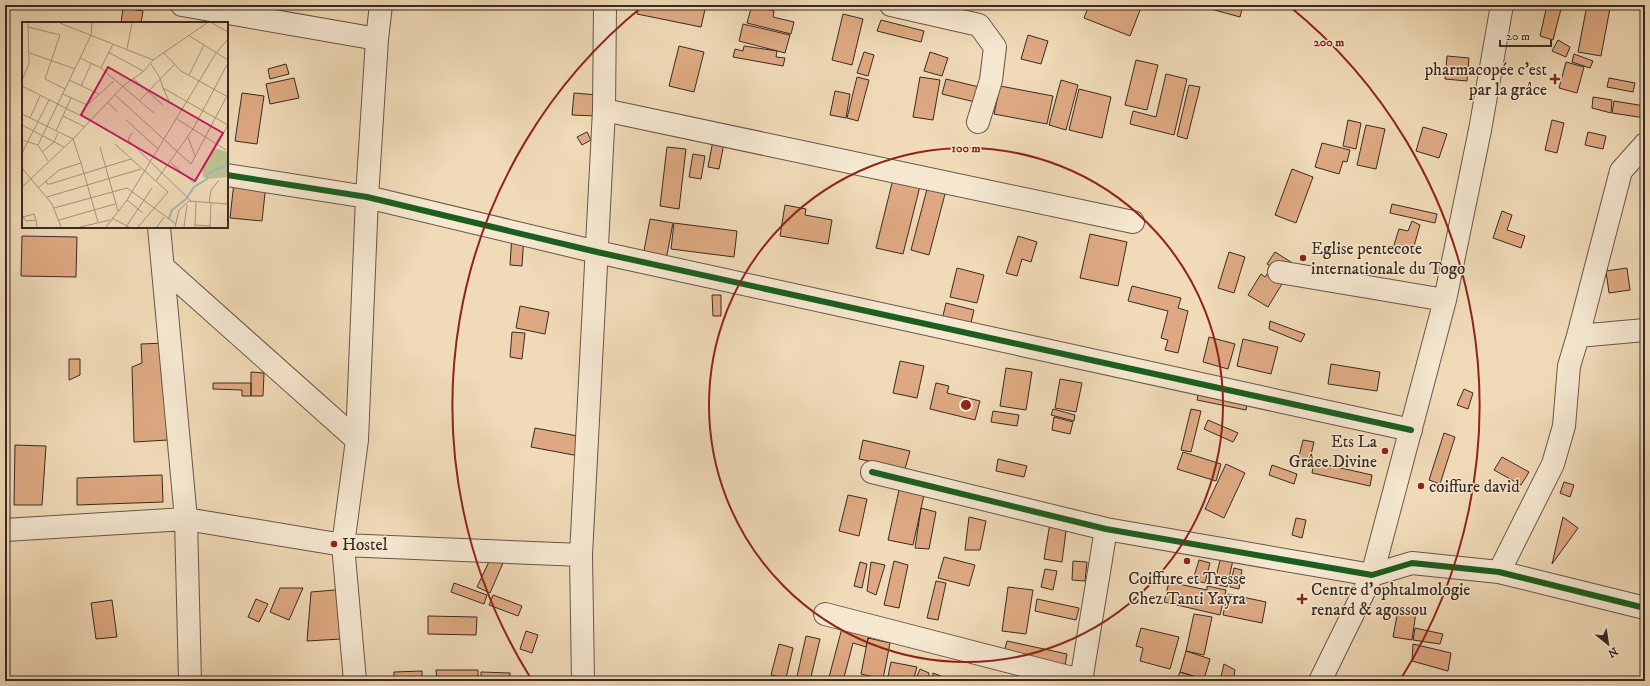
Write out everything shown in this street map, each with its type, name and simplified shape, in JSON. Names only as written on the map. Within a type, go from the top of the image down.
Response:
[{"type":"street","points":[[182,5],[377,39]]},
{"type":"street","points":[[355,681],[343,545],[358,440],[367,197],[377,39],[381,5]]},
{"type":"street","points":[[583,681],[581,555],[604,110],[605,5]]},
{"type":"street","points":[[891,5],[978,25],[995,47],[991,80],[978,122]]},
{"type":"street","points":[[1320,681],[1372,575],[1446,300],[1480,130],[1502,5]]},
{"type":"street","points":[[604,110],[1133,222]]},
{"type":"street","points":[[1499,572],[1553,464],[1564,426],[1569,366],[1621,171],[1645,144]]},
{"type":"street","points":[[228,175],[367,197],[597,252],[1411,430]]},
{"type":"street","points":[[159,228],[186,519],[190,681]]},
{"type":"street","points":[[163,268],[358,440]]},
{"type":"street","points":[[1279,272],[1446,300]]},
{"type":"street","points":[[1578,336],[1645,330]]},
{"type":"street","points":[[872,472],[1106,529],[1372,575],[1412,563],[1499,572],[1645,608]]},
{"type":"street","points":[[5,530],[186,519],[343,545],[581,555]]},
{"type":"street","points":[[825,614],[1082,681],[1106,529]]},
{"type":"building","points":[[639,5],[706,5],[701,27],[637,14]]},
{"type":"building","points":[[752,5],[774,11],[773,17],[794,22],[791,34],[747,23]]},
{"type":"building","points":[[1089,5],[1142,5],[1130,36],[1084,18]]},
{"type":"building","points":[[1196,5],[1243,5],[1240,17]]},
{"type":"building","points":[[1368,5],[1390,5],[1389,9]]},
{"type":"building","points":[[1547,5],[1562,5],[1553,40],[1540,36]]},
{"type":"building","points":[[1587,5],[1610,8],[1601,56],[1578,52]]},
{"type":"building","points":[[123,8],[143,11],[141,22],[121,22]]},
{"type":"building","points":[[843,14],[863,19],[852,65],[832,60]]},
{"type":"building","points":[[881,20],[924,31],[921,42],[877,31]]},
{"type":"building","points":[[743,24],[790,35],[785,53],[739,41]]},
{"type":"building","points":[[1028,35],[1048,41],[1041,64],[1021,59]]},
{"type":"building","points":[[1558,40],[1570,47],[1566,57],[1552,51]]},
{"type":"building","points":[[679,46],[704,52],[694,92],[669,86]]},
{"type":"building","points":[[744,46],[777,51],[776,57],[785,58],[783,66],[733,57],[735,49],[743,51]]},
{"type":"building","points":[[864,52],[874,55],[868,76],[857,73]]},
{"type":"building","points":[[930,52],[948,58],[942,76],[924,71]]},
{"type":"building","points":[[1574,54],[1593,61],[1590,68],[1572,62]]},
{"type":"building","points":[[1447,56],[1469,58],[1467,81],[1445,79]]},
{"type":"building","points":[[1136,60],[1158,65],[1147,110],[1125,105]]},
{"type":"building","points":[[1566,62],[1584,67],[1577,93],[1559,88]]},
{"type":"building","points":[[286,64],[289,74],[270,79],[268,69]]},
{"type":"building","points":[[1166,74],[1187,79],[1174,135],[1130,124],[1133,111],[1156,117]]},
{"type":"building","points":[[857,77],[869,80],[858,121],[847,118]]},
{"type":"building","points":[[920,77],[940,80],[933,120],[913,117]]},
{"type":"building","points":[[294,78],[299,98],[270,104],[266,84]]},
{"type":"building","points":[[1609,78],[1635,83],[1633,92],[1607,87]]},
{"type":"building","points":[[946,79],[979,87],[975,102],[942,94]]},
{"type":"building","points":[[1061,80],[1078,85],[1066,130],[1049,125]]},
{"type":"building","points":[[1189,85],[1200,87],[1187,139],[1177,136]]},
{"type":"building","points":[[1000,86],[1053,96],[1047,124],[994,114]]},
{"type":"building","points":[[1079,89],[1111,97],[1102,138],[1069,130]]},
{"type":"building","points":[[835,91],[850,94],[846,118],[830,115]]},
{"type":"building","points":[[242,93],[264,96],[257,144],[235,141]]},
{"type":"building","points":[[574,93],[597,95],[596,116],[572,115]]},
{"type":"building","points":[[1593,97],[1612,100],[1611,113],[1592,108]]},
{"type":"building","points":[[1614,101],[1645,106],[1645,118],[1612,113]]},
{"type":"building","points":[[1348,120],[1361,123],[1356,149],[1343,146]]},
{"type":"building","points":[[1552,120],[1564,123],[1557,153],[1545,150]]},
{"type":"building","points":[[1366,125],[1385,129],[1376,169],[1357,165]]},
{"type":"building","points":[[1423,127],[1447,134],[1439,158],[1416,151]]},
{"type":"building","points":[[587,132],[591,140],[582,145],[577,137]]},
{"type":"building","points":[[1588,132],[1606,136],[1603,149],[1585,145]]},
{"type":"building","points":[[714,135],[725,138],[719,169],[708,167]]},
{"type":"building","points":[[1322,143],[1350,150],[1347,162],[1343,161],[1339,174],[1315,167]]},
{"type":"building","points":[[667,147],[686,149],[679,209],[660,206]]},
{"type":"building","points":[[693,154],[705,156],[701,179],[689,177]]},
{"type":"building","points":[[1292,169],[1313,177],[1296,223],[1275,215]]},
{"type":"building","points":[[893,179],[920,186],[903,254],[876,248]]},
{"type":"building","points":[[234,182],[266,184],[262,221],[230,218]]},
{"type":"building","points":[[927,189],[945,194],[929,255],[911,250]]},
{"type":"building","points":[[1392,204],[1437,214],[1435,223],[1390,213]]},
{"type":"building","points":[[785,205],[806,209],[805,215],[832,220],[828,244],[780,236]]},
{"type":"building","points":[[1502,211],[1512,215],[1507,230],[1525,236],[1521,248],[1493,238]]},
{"type":"building","points":[[650,219],[673,223],[666,260],[643,256]]},
{"type":"building","points":[[1412,221],[1420,225],[1412,253],[1393,248],[1399,229],[1408,231]]},
{"type":"building","points":[[674,223],[737,231],[734,257],[671,249]]},
{"type":"building","points":[[512,234],[524,235],[522,266],[510,265]]},
{"type":"building","points":[[1090,234],[1127,242],[1118,286],[1080,278]]},
{"type":"building","points":[[22,236],[77,237],[76,277],[21,276]]},
{"type":"building","points":[[1018,236],[1037,242],[1031,262],[1022,259],[1017,276],[1006,273]]},
{"type":"building","points":[[1229,252],[1245,257],[1234,293],[1218,288]]},
{"type":"building","points":[[1275,252],[1294,264],[1268,307],[1248,295],[1261,274],[1265,277],[1272,267],[1267,264]]},
{"type":"building","points":[[957,268],[984,275],[977,303],[950,297]]},
{"type":"building","points":[[1627,268],[1630,290],[1609,293],[1606,271]]},
{"type":"building","points":[[1132,286],[1181,298],[1178,308],[1188,311],[1178,353],[1165,350],[1168,340],[1161,338],[1168,311],[1128,301]]},
{"type":"building","points":[[712,295],[721,295],[721,316],[713,316]]},
{"type":"building","points":[[946,303],[974,310],[970,327],[942,320]]},
{"type":"building","points":[[520,306],[549,312],[545,334],[516,328]]},
{"type":"building","points":[[1270,321],[1305,334],[1301,342],[1269,329]]},
{"type":"building","points":[[512,332],[525,333],[522,359],[510,357]]},
{"type":"building","points":[[1209,337],[1235,344],[1228,369],[1203,362]]},
{"type":"building","points":[[1243,339],[1278,347],[1271,374],[1237,366]]},
{"type":"building","points":[[165,343],[168,440],[134,442],[132,367],[142,363],[141,344]]},
{"type":"building","points":[[69,359],[80,359],[80,375],[69,380]]},
{"type":"building","points":[[900,361],[924,366],[917,398],[893,393]]},
{"type":"building","points":[[1331,364],[1380,372],[1377,391],[1328,384]]},
{"type":"building","points":[[1006,368],[1032,372],[1026,410],[1000,406]]},
{"type":"building","points":[[251,372],[264,373],[263,396],[251,396]]},
{"type":"building","points":[[1060,379],[1082,383],[1076,412],[1055,408]]},
{"type":"building","points":[[213,383],[251,383],[251,396],[242,396],[242,390],[213,389]]},
{"type":"building","points":[[936,383],[949,386],[947,393],[980,401],[975,420],[930,409]]},
{"type":"building","points":[[1200,385],[1249,396],[1246,410],[1197,400]]},
{"type":"building","points":[[1464,389],[1473,393],[1468,409],[1457,405]]},
{"type":"building","points":[[1053,409],[1075,415],[1074,421],[1051,415]]},
{"type":"building","points":[[1191,409],[1201,411],[1191,452],[1181,450]]},
{"type":"building","points":[[993,411],[1019,415],[1017,426],[991,422]]},
{"type":"building","points":[[1054,417],[1073,422],[1070,434],[1052,430]]},
{"type":"building","points":[[1208,420],[1238,433],[1233,442],[1204,429]]},
{"type":"building","points":[[535,428],[583,437],[579,456],[531,447]]},
{"type":"building","points":[[1444,433],[1455,437],[1440,484],[1429,480]]},
{"type":"building","points":[[863,440],[910,451],[905,469],[859,459]]},
{"type":"building","points":[[1303,440],[1314,442],[1308,467],[1297,465]]},
{"type":"building","points":[[15,445],[46,446],[42,505],[14,505]]},
{"type":"building","points":[[1183,452],[1221,464],[1216,481],[1177,469]]},
{"type":"building","points":[[1502,457],[1529,472],[1521,485],[1494,470]]},
{"type":"building","points":[[998,459],[1027,466],[1024,477],[996,471]]},
{"type":"building","points":[[1314,462],[1372,475],[1370,486],[1312,473]]},
{"type":"building","points":[[1226,464],[1245,473],[1224,518],[1205,509]]},
{"type":"building","points":[[1272,465],[1297,474],[1294,484],[1269,475]]},
{"type":"building","points":[[162,475],[163,502],[77,505],[77,478]]},
{"type":"building","points":[[1564,482],[1574,485],[1570,497],[1560,493]]},
{"type":"building","points":[[899,490],[924,495],[913,545],[888,540]]},
{"type":"building","points":[[848,495],[867,499],[859,536],[839,531]]},
{"type":"building","points":[[921,508],[936,512],[929,549],[915,548]]},
{"type":"building","points":[[969,517],[986,521],[980,550],[965,550]]},
{"type":"building","points":[[1563,517],[1578,528],[1552,564]]},
{"type":"building","points":[[1296,518],[1306,520],[1302,538],[1292,535]]},
{"type":"building","points":[[1050,523],[1066,531],[1062,562],[1044,559]]},
{"type":"building","points":[[494,551],[506,556],[490,593],[477,587]]},
{"type":"building","points":[[944,557],[975,565],[969,586],[938,578]]},
{"type":"building","points":[[1221,557],[1233,560],[1227,587],[1214,584]]},
{"type":"building","points":[[1199,560],[1210,563],[1205,583],[1193,580]]},
{"type":"building","points":[[894,561],[908,565],[899,608],[884,605]]},
{"type":"building","points":[[1073,561],[1087,562],[1085,581],[1072,580]]},
{"type":"building","points":[[860,562],[867,564],[862,588],[854,586]]},
{"type":"building","points":[[871,562],[885,565],[876,595],[867,591]]},
{"type":"building","points":[[1234,568],[1242,570],[1239,589],[1230,587]]},
{"type":"building","points":[[1045,569],[1057,571],[1053,590],[1041,587]]},
{"type":"building","points":[[936,581],[946,583],[938,620],[927,618]]},
{"type":"building","points":[[1169,582],[1207,590],[1207,586],[1226,590],[1220,615],[1164,602]]},
{"type":"building","points":[[454,583],[487,595],[484,604],[451,592]]},
{"type":"building","points":[[1008,587],[1033,590],[1026,634],[1002,631]]},
{"type":"building","points":[[280,588],[303,588],[289,620],[270,612]]},
{"type":"building","points":[[358,588],[358,638],[307,641],[311,592]]},
{"type":"building","points":[[1228,594],[1266,602],[1262,623],[1223,615]]},
{"type":"building","points":[[493,595],[522,606],[518,616],[489,605]]},
{"type":"building","points":[[256,599],[268,604],[259,622],[248,617]]},
{"type":"building","points":[[1037,599],[1079,608],[1076,620],[1035,611]]},
{"type":"building","points":[[112,600],[117,637],[96,639],[91,603]]},
{"type":"building","points":[[1398,610],[1416,612],[1412,640],[1393,637]]},
{"type":"building","points":[[1194,614],[1212,617],[1204,655],[1186,651]]},
{"type":"building","points":[[428,616],[477,617],[476,635],[428,634]]},
{"type":"building","points":[[842,628],[869,635],[866,647],[853,643],[843,681],[828,681]]},
{"type":"building","points":[[1141,628],[1179,637],[1170,669],[1140,661],[1143,648],[1136,646]]},
{"type":"building","points":[[1415,628],[1443,634],[1440,644],[1413,640]]},
{"type":"building","points":[[526,631],[538,635],[532,653],[520,649]]},
{"type":"building","points":[[806,636],[820,639],[810,681],[796,681]]},
{"type":"building","points":[[868,638],[890,643],[883,679],[861,674]]},
{"type":"building","points":[[1007,641],[1067,654],[1065,665],[1004,652]]},
{"type":"building","points":[[779,644],[793,648],[786,678],[771,675]]},
{"type":"building","points":[[1413,644],[1451,653],[1448,671],[1412,661]]},
{"type":"building","points":[[1186,651],[1210,659],[1204,679],[1180,672]]},
{"type":"building","points":[[1643,659],[1645,659],[1645,678],[1642,678]]},
{"type":"building","points":[[891,662],[917,667],[913,681],[887,681]]},
{"type":"building","points":[[1224,664],[1235,670],[1233,681],[1220,681]]},
{"type":"building","points":[[920,669],[929,673],[928,681],[915,681]]},
{"type":"building","points":[[436,670],[478,670],[478,681],[437,681]]},
{"type":"building","points":[[422,671],[422,681],[394,681],[394,672]]},
{"type":"building","points":[[481,672],[510,673],[510,679],[518,679],[518,681],[481,681]]},
{"type":"building","points":[[1180,672],[1199,678],[1198,681],[1178,677]]},
{"type":"building","points":[[933,673],[941,676],[940,681],[932,681]]},
{"type":"cycle path","points":[[228,175],[367,197],[597,252],[1411,430]]},
{"type":"cycle path","points":[[872,472],[1106,529],[1372,575],[1412,563],[1499,572],[1645,608]]},
{"type":"place","name":"pharmacopée c'est par la grâce","points":[[1555,79]]},
{"type":"place","name":"Eglise pentecote internationale du Togo","points":[[1303,258]]},
{"type":"place","name":"Ets La Grâce Divine","points":[[1385,451]]},
{"type":"place","name":"coiffure david","points":[[1421,486]]},
{"type":"place","name":"Hostel","points":[[334,544]]},
{"type":"place","name":"Coiffure et Tresse Chez Tanti Yayra","points":[[1187,561]]},
{"type":"place","name":"Centre d'ophtalmologie renard & agossou","points":[[1302,599]]}]
